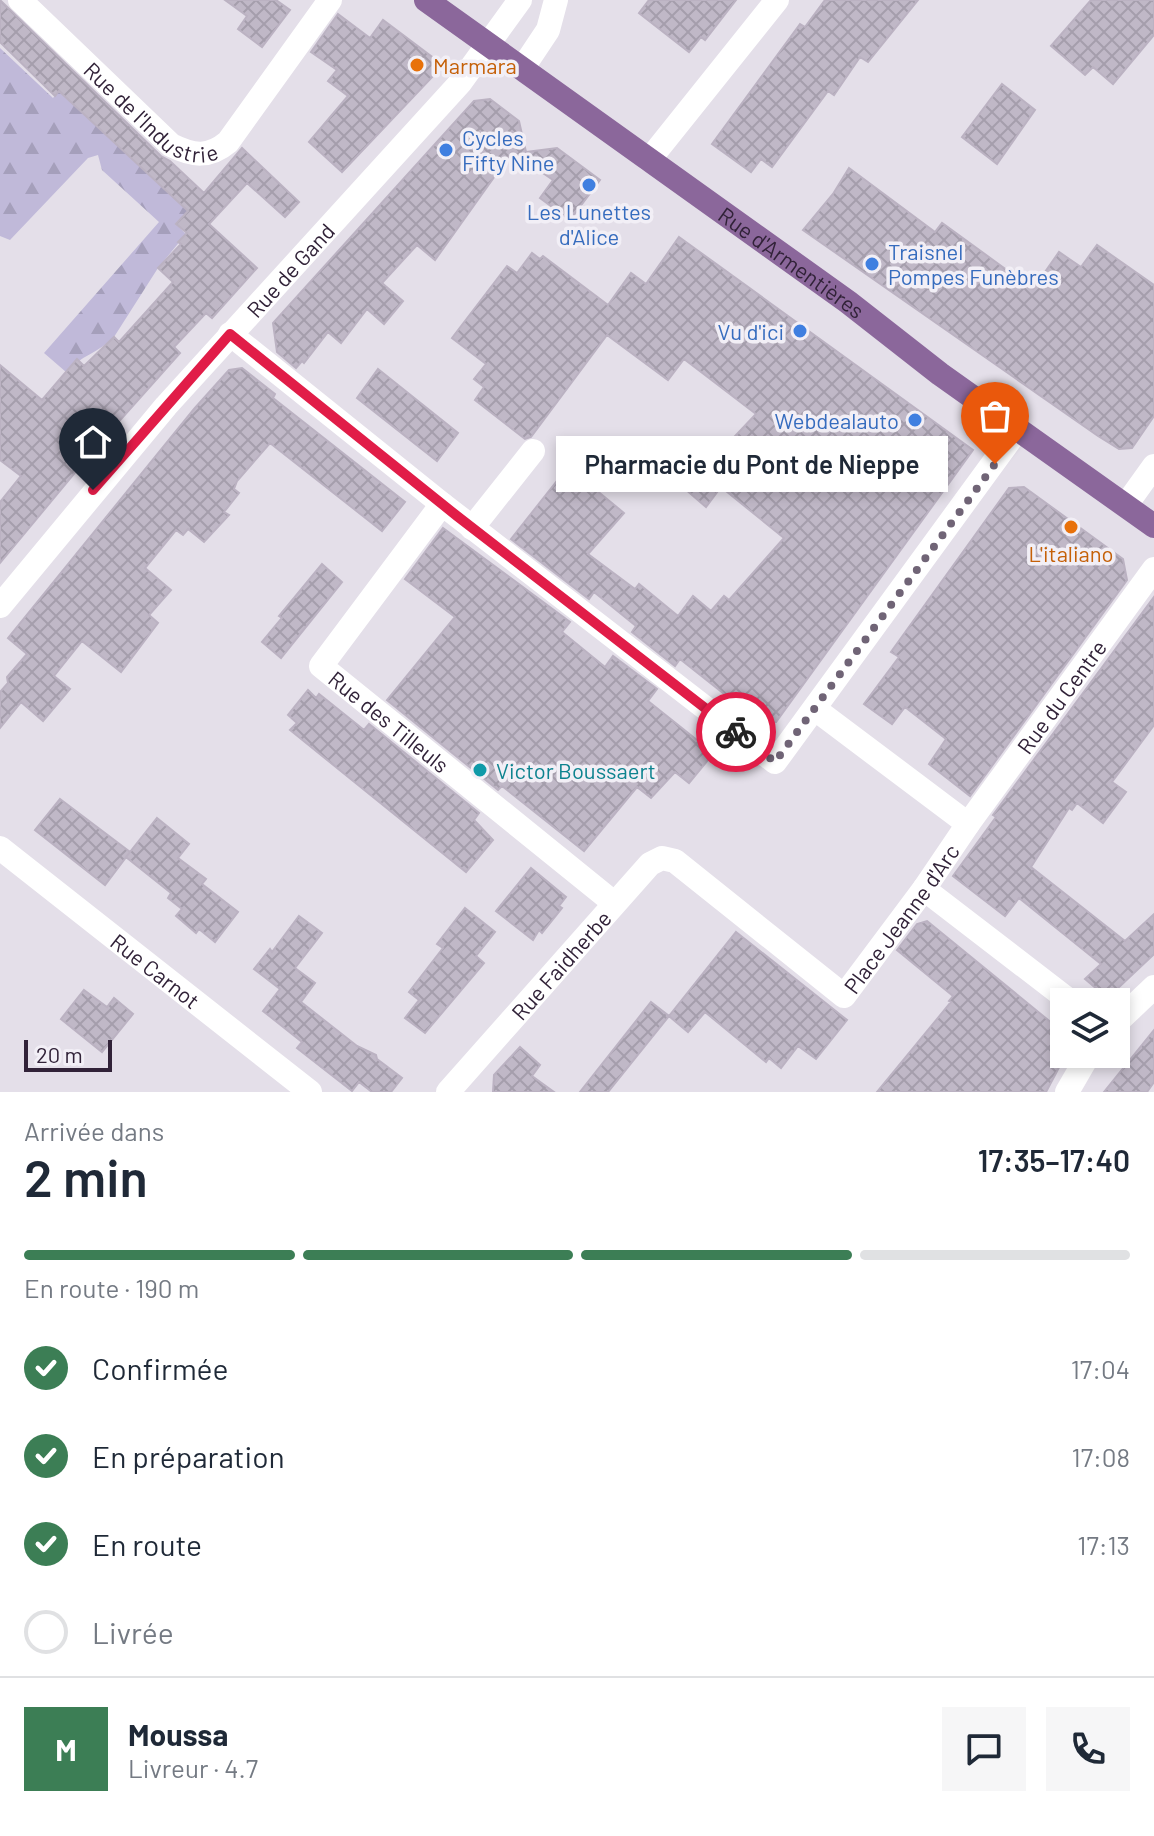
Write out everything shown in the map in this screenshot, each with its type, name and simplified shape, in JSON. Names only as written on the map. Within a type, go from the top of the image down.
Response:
[{"type":"main road","name":"Rue d'Armentières","points":[[426,0],[1154,526]]},
{"type":"street","name":"Rue de l'Industrie","points":[[20,0],[171,145],[198,155],[218,150],[228,142],[330,0]]},
{"type":"street","name":"Rue de Gand","points":[[0,606],[102,480],[230,334],[460,83],[520,0]]},
{"type":"street","points":[[522,69],[548,30],[556,0]]},
{"type":"street","points":[[649,160],[777,0]]},
{"type":"street","points":[[230,334],[472,528],[775,762],[1018,429]]},
{"type":"street","points":[[472,528],[533,451]]},
{"type":"street","points":[[1126,505],[1154,466]]},
{"type":"street","name":"Rue des Tilleuls","points":[[442,504],[321,666],[614,903]]},
{"type":"street","name":"Rue du Centre","points":[[968,824],[1154,569]]},
{"type":"street","name":"Place Jeanne d'Arc","points":[[681,866],[844,996],[968,824],[815,709]]},
{"type":"street","name":"Rue Carnot","points":[[0,848],[310,1092]]},
{"type":"street","name":"Rue Faidherbe","points":[[448,1092],[614,903],[657,860],[670,858],[681,866]]},
{"type":"street","points":[[924,889],[1053,988]]},
{"type":"street","points":[[1130,1010],[1154,987]]},
{"type":"street","points":[[1067,1092],[1081,1068]]},
{"type":"green space","points":[[0,48],[53,98],[60,89],[188,211],[176,224],[186,234],[158,268],[114,337],[66,372],[44,353],[159,222],[102,170],[98,155],[88,158],[10,240],[0,236]]},
{"type":"building","points":[[0,0],[161,156],[204,193],[242,148],[299,202],[285,217],[247,183],[209,224],[257,268],[212,318],[206,313],[174,347],[180,353],[97,446],[0,563],[0,502],[21,476],[0,460],[0,365],[42,400],[77,359],[84,366],[114,337],[119,342],[173,282],[158,268],[187,233],[176,224],[188,211],[59,91],[55,96],[0,42]]},
{"type":"building","points":[[225,0],[276,0],[290,10],[262,47],[238,29],[247,16]]},
{"type":"building","points":[[649,0],[736,0],[705,40],[701,37],[689,52],[639,13]]},
{"type":"building","points":[[825,0],[918,0],[868,62],[860,57],[834,95],[828,91],[772,167],[761,159],[751,172],[712,144],[800,24],[805,27]]},
{"type":"building","points":[[1091,0],[1154,0],[1154,35],[1113,84],[1093,67],[1085,75],[1051,46]]},
{"type":"building","points":[[338,14],[370,38],[383,20],[435,59],[436,73],[342,172],[309,142],[348,96],[328,81],[337,70],[311,52]]},
{"type":"building","points":[[1002,84],[1035,110],[997,164],[962,137]]},
{"type":"building","points":[[490,99],[519,121],[526,152],[557,148],[600,180],[570,220],[540,198],[553,180],[512,152],[435,260],[417,245],[382,283],[403,301],[384,324],[367,309],[341,343],[328,332],[304,363],[302,361],[296,368],[277,352],[273,323],[474,101]]},
{"type":"building","points":[[849,168],[935,232],[942,223],[1033,289],[1059,252],[1081,267],[1097,245],[1154,285],[1154,416],[1132,448],[1119,449],[1098,436],[803,230],[833,194]]},
{"type":"building","points":[[679,237],[973,450],[776,722],[762,724],[680,659],[675,666],[632,632],[636,626],[594,592],[589,599],[511,539],[568,467],[624,513],[588,554],[635,589],[639,584],[678,616],[693,596],[711,611],[724,596],[729,600],[784,538],[721,487],[706,507],[685,489],[756,414],[684,359],[668,380],[607,335],[531,437],[525,439],[475,400],[484,387],[474,379],[486,364],[452,338],[507,266],[517,273],[532,253],[540,259],[543,256],[608,305],[631,273],[646,284]]},
{"type":"building","points":[[242,368],[275,394],[273,398],[405,502],[382,531],[270,443],[237,481],[234,489],[239,493],[224,512],[229,515],[204,542],[188,529],[183,535],[176,530],[145,568],[171,590],[149,615],[158,623],[121,672],[82,641],[54,676],[70,689],[43,721],[21,702],[0,728],[0,692],[8,683],[7,677],[27,654],[8,638],[194,409],[229,370]]},
{"type":"building","points":[[378,369],[458,433],[437,461],[357,398]]},
{"type":"building","points":[[1024,487],[1123,559],[1127,580],[970,796],[929,764],[946,739],[905,707],[892,724],[864,704],[899,657],[891,652],[1009,488]]},
{"type":"building","points":[[443,528],[570,622],[562,632],[605,667],[613,656],[657,689],[648,701],[707,748],[708,760],[689,783],[675,772],[651,798],[637,787],[584,851],[502,786],[498,790],[387,700],[455,617],[405,579]]},
{"type":"building","points":[[322,564],[342,582],[281,658],[262,642]]},
{"type":"building","points":[[1154,597],[1154,725],[1112,782],[1126,792],[1103,823],[1077,803],[1072,810],[1069,808],[1031,867],[1125,941],[1154,914],[1154,954],[1118,988],[1096,988],[1085,979],[1101,964],[1019,898],[1005,916],[953,876],[996,817],[993,815]]},
{"type":"building","points":[[308,690],[316,698],[319,694],[364,730],[369,724],[479,813],[474,820],[493,840],[466,872],[290,730],[297,723],[288,715]]},
{"type":"building","points":[[60,799],[130,852],[105,885],[35,830]]},
{"type":"building","points":[[157,818],[189,844],[178,858],[206,879],[202,884],[238,912],[215,942],[199,929],[196,933],[176,916],[182,909],[168,898],[171,893],[126,857]]},
{"type":"building","points":[[531,868],[566,897],[559,906],[562,908],[533,940],[496,911]]},
{"type":"building","points":[[465,908],[495,932],[476,956],[484,963],[425,1033],[405,1018],[419,1000],[409,992],[443,948],[437,944]]},
{"type":"building","points":[[299,916],[322,933],[295,968],[315,983],[301,1002],[357,1046],[376,1055],[402,1078],[391,1092],[372,1092],[359,1082],[352,1091],[297,1048],[302,1042],[263,1011],[280,989],[254,969],[270,949],[272,952]]},
{"type":"building","points":[[927,921],[1050,1022],[1050,1068],[1059,1068],[1046,1092],[877,1092],[953,996],[897,950],[917,924]]},
{"type":"building","points":[[736,932],[847,1020],[816,1059],[798,1046],[781,1068],[769,1058],[766,1062],[705,1012],[688,1032],[669,1016]]},
{"type":"building","points":[[84,990],[107,1007],[114,998],[133,1014],[102,1052],[61,1019]]},
{"type":"building","points":[[651,1002],[669,1016],[608,1092],[580,1092]]},
{"type":"building","points":[[1154,1030],[1154,1082],[1147,1092],[1104,1092],[1123,1068],[1130,1068],[1130,1060]]},
{"type":"building","points":[[520,1047],[540,1065],[532,1076],[554,1092],[493,1092],[494,1075]]},
{"type":"way so far","points":[[736,732],[775,762],[995,464]]},
{"type":"place","name":"Marmara","points":[[417,65]]},
{"type":"place","name":"Cycles Fifty Nine","points":[[446,150]]},
{"type":"place","name":"Les Lunettes d'Alice","points":[[589,185]]},
{"type":"place","name":"Traisnel Pompes Funèbres","points":[[872,264]]},
{"type":"place","name":"Vu d'ici","points":[[800,331]]},
{"type":"place","name":"Webdealauto","points":[[915,420]]},
{"type":"place","name":"Pharmacie du Pont de Nieppe","points":[[995,464]]},
{"type":"place","name":"L'italiano","points":[[1071,527]]},
{"type":"place","name":"Victor Boussaert","points":[[480,770]]},
{"type":"route","points":[[93,490],[230,334],[457,516],[736,732]]}]
